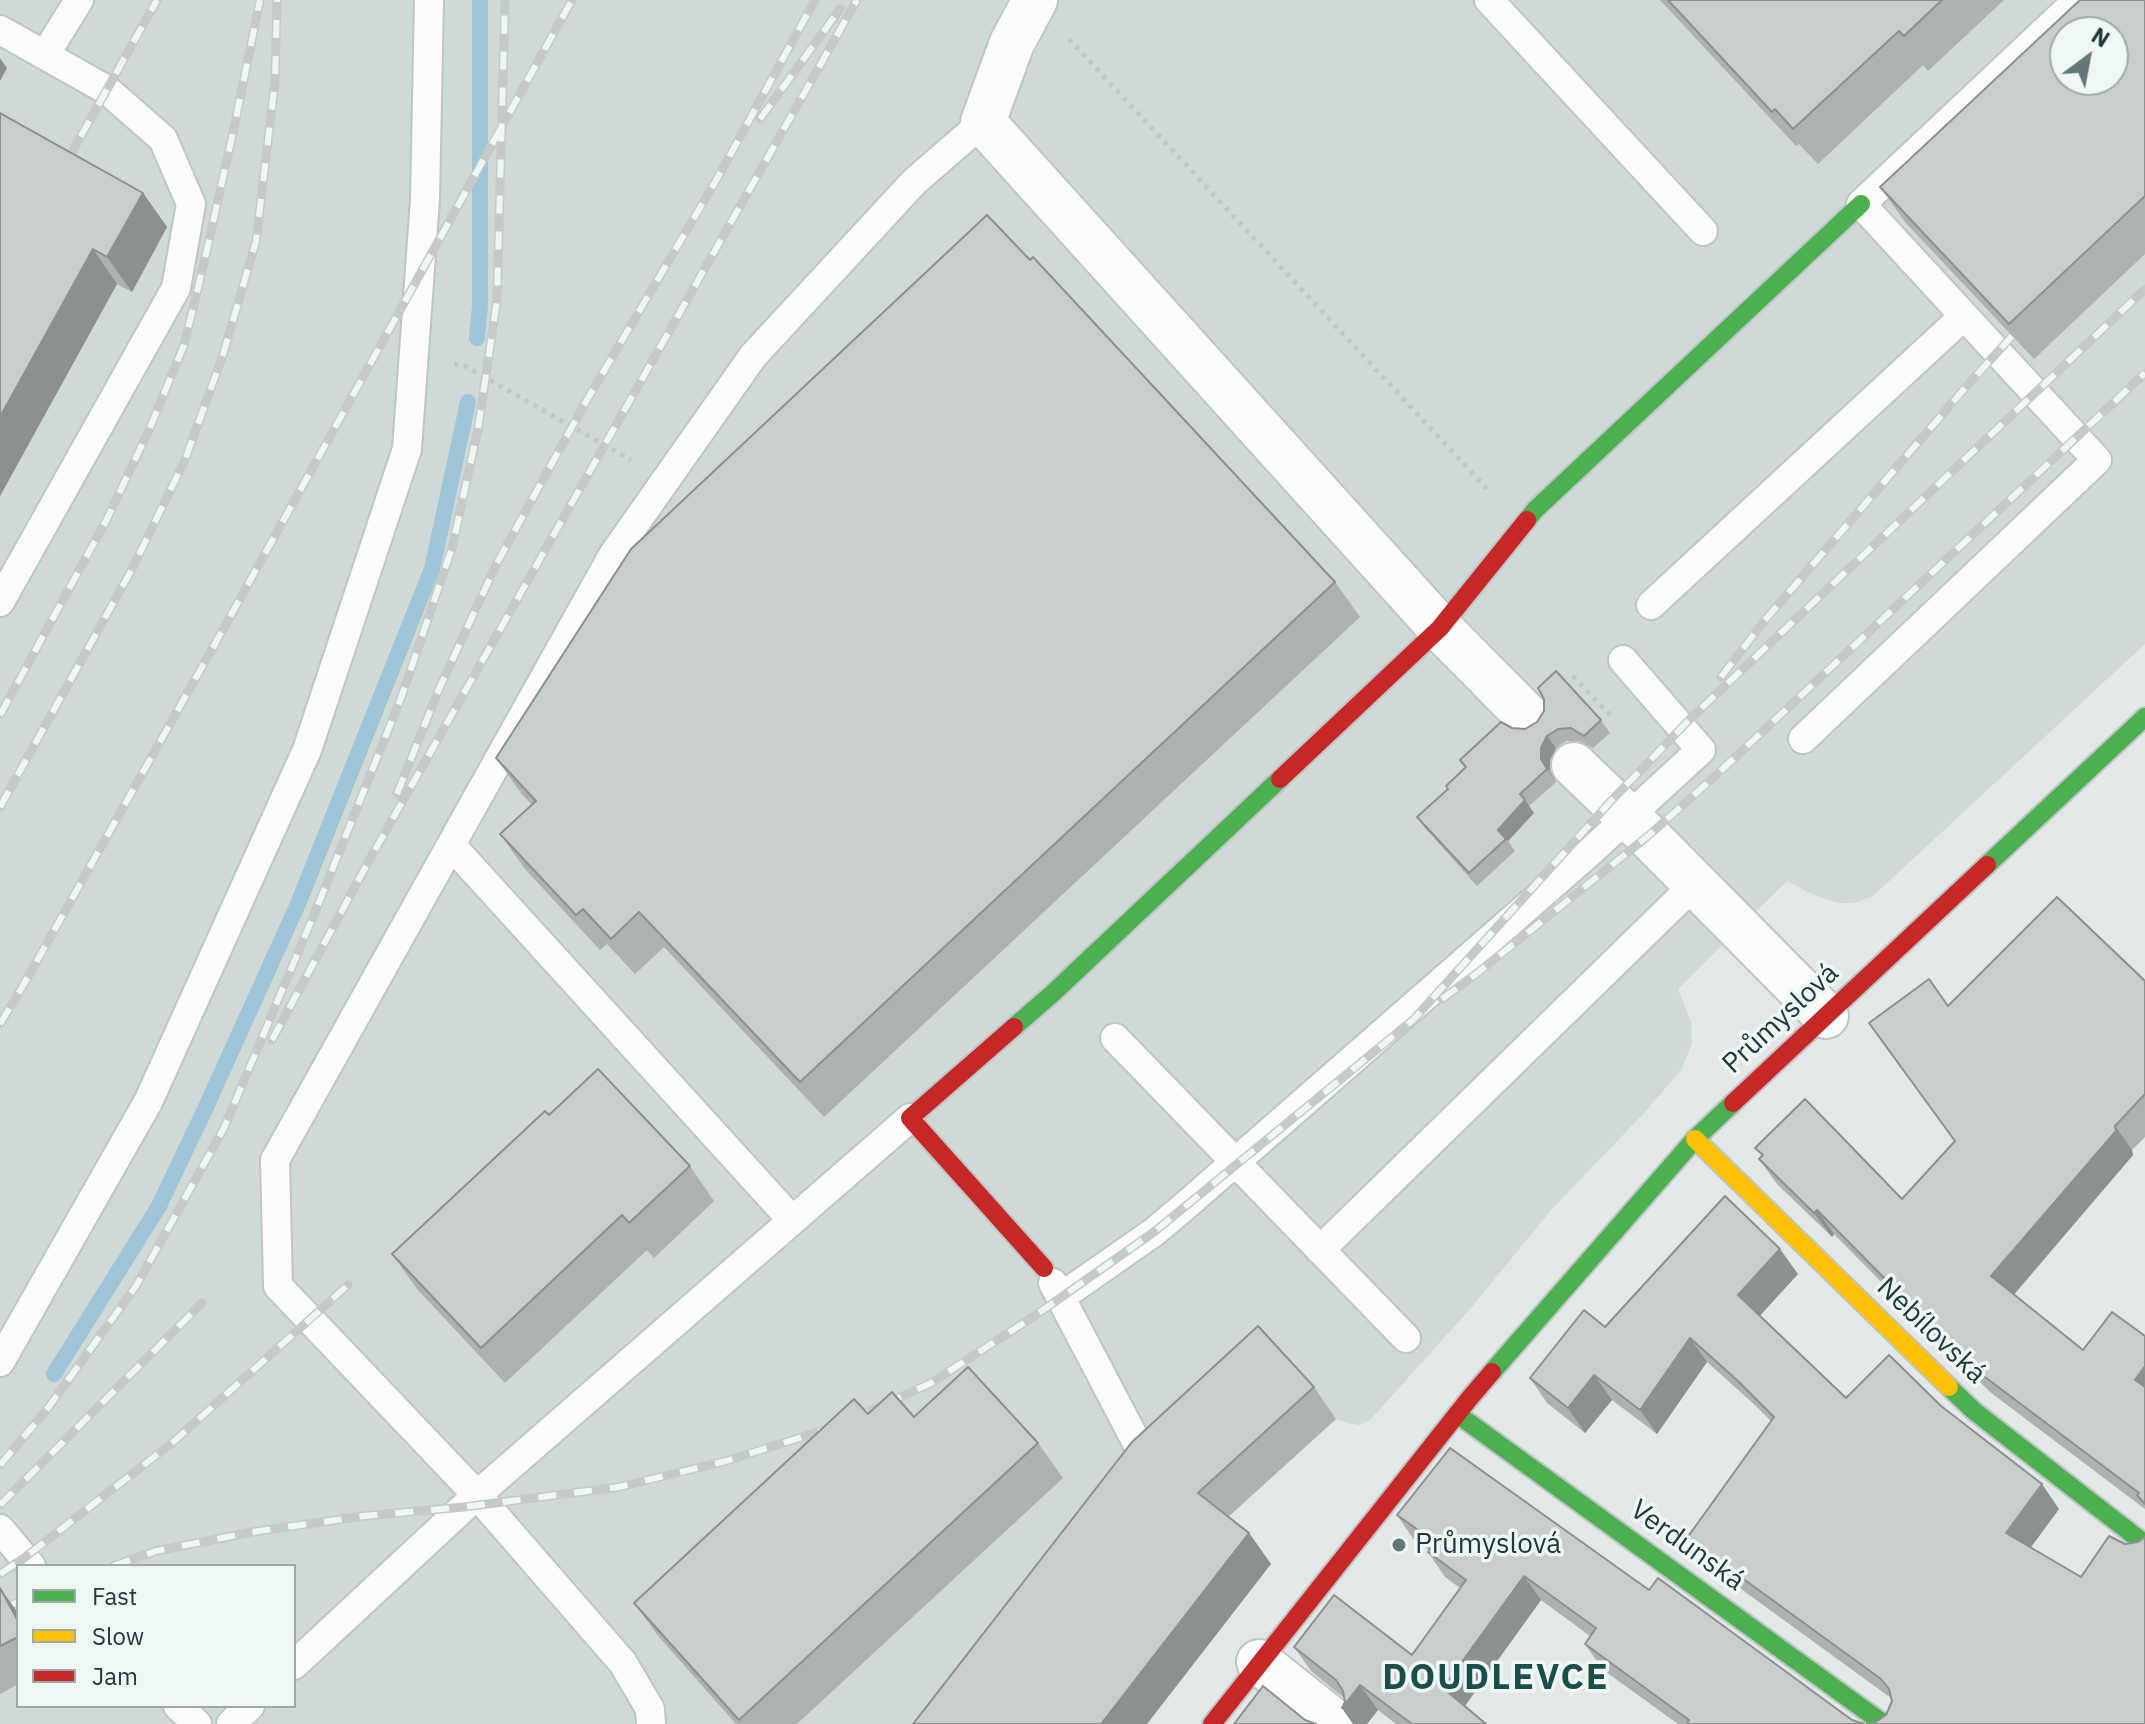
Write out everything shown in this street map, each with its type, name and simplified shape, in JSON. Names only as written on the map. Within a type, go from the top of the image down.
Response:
[{"type":"street","points":[[1048,14],[1012,43],[983,122],[1440,628],[1528,717]]},
{"type":"street","points":[[1044,1268],[910,1118],[1052,994],[1440,628],[1535,510],[1861,204]]},
{"type":"street","name":"Průmyslová","points":[[1212,1724],[1457,1414],[1695,1139],[2145,717]]},
{"type":"street","points":[[1574,765],[1826,1016]]},
{"type":"street","name":"Nebílovská","points":[[1695,1139],[1974,1411],[2145,1544]]},
{"type":"street","name":"Verdunská","points":[[1457,1414],[1884,1724]]},
{"type":"street","points":[[1259,1662],[1337,1724]]},
{"type":"lane","points":[[45,55],[79,0]]},
{"type":"lane","points":[[0,1362],[148,1102],[307,750],[407,449],[425,199],[429,0]]},
{"type":"lane","points":[[1489,0],[1703,231]]},
{"type":"lane","points":[[1803,739],[2097,460],[1861,204],[2078,0]]},
{"type":"lane","points":[[0,30],[107,90],[163,139],[191,204],[176,288],[0,602]]},
{"type":"lane","points":[[651,1724],[650,1709],[623,1663],[477,1495],[278,1286],[275,1160],[613,555],[753,356],[914,182],[983,122]]},
{"type":"lane","points":[[1651,605],[1964,316]]},
{"type":"lane","points":[[1061,1297],[1154,1232],[1629,817],[1701,750],[1623,660]]},
{"type":"lane","points":[[451,845],[792,1220]]},
{"type":"lane","points":[[1320,1250],[1695,884]]},
{"type":"lane","points":[[1115,1038],[1406,1338]]},
{"type":"lane","points":[[296,1663],[477,1495],[910,1118]]},
{"type":"lane","points":[[1044,1268],[1138,1445]]},
{"type":"lane","points":[[0,1529],[29,1564]]},
{"type":"lane","points":[[180,1708],[197,1724]]},
{"type":"lane","points":[[231,1724],[248,1708]]},
{"type":"path","points":[[1048,14],[1491,493]]},
{"type":"path","points":[[414,356],[465,366],[666,481]]},
{"type":"shaded area","points":[[0,0],[2145,0],[2145,644],[1873,896],[1854,903],[1838,903],[1787,881],[1678,989],[1691,1022],[1692,1044],[1681,1070],[1551,1210],[1471,1308],[1370,1420],[1360,1425],[1336,1419],[1221,1524],[1271,1564],[1147,1724],[0,1724]]},
{"type":"building","points":[[1668,0],[1942,0],[1904,36],[1899,31],[1793,129],[1775,109],[1772,112]]},
{"type":"building","points":[[2080,0],[2145,0],[2145,196],[2009,324],[1880,187],[2049,29],[2049,96],[2129,96],[2129,16],[2063,16]]},
{"type":"building","points":[[0,113],[143,193],[107,257],[93,249],[0,417]]},
{"type":"building","points":[[987,215],[1030,260],[1033,257],[1335,582],[800,1082],[639,912],[611,939],[583,909],[576,915],[500,834],[536,801],[496,758],[631,549]]},
{"type":"building","points":[[1556,671],[1601,720],[1584,736],[1571,728],[1558,729],[1547,736],[1541,748],[1541,759],[1547,769],[1520,794],[1525,800],[1498,830],[1506,839],[1469,873],[1417,817],[1448,789],[1446,786],[1466,767],[1460,760],[1501,722],[1512,728],[1525,729],[1537,722],[1544,711],[1544,699],[1538,688]]},
{"type":"building","points":[[2057,897],[2145,981],[2145,1094],[1991,1276],[2083,1350],[2112,1312],[2145,1336],[2145,1366],[2135,1380],[2145,1387],[2145,1504],[2137,1495],[2139,1493],[1973,1368],[1817,1210],[1814,1213],[1759,1159],[1763,1155],[1755,1148],[1805,1099],[1902,1199],[1955,1141],[1869,1023],[1929,979],[1948,1006]]},
{"type":"building","points":[[598,1069],[690,1166],[629,1223],[622,1215],[481,1348],[392,1254],[545,1111],[549,1115]]},
{"type":"building","points":[[1725,1196],[1780,1249],[1738,1295],[1846,1398],[1889,1355],[1941,1406],[2042,1484],[2006,1533],[2081,1577],[2109,1536],[2125,1544],[2138,1542],[2145,1537],[2145,1724],[1867,1724],[1886,1715],[1892,1701],[1889,1689],[1881,1679],[1687,1538],[1774,1417],[1690,1338],[1640,1410],[1594,1375],[1568,1408],[1530,1378],[1584,1310],[1605,1327]]},
{"type":"building","points":[[1258,1326],[1314,1387],[1198,1493],[1249,1533],[1101,1724],[913,1724],[1132,1442]]},
{"type":"building","points":[[968,1367],[1038,1443],[739,1720],[634,1603],[854,1399],[868,1414],[892,1392],[914,1417]]},
{"type":"building","points":[[1450,1448],[1649,1590],[1658,1578],[1852,1720],[1864,1724],[1687,1724],[1689,1720],[1585,1644],[1596,1628],[1524,1576],[1443,1688],[1486,1724],[1412,1724],[1360,1685],[1342,1708],[1345,1702],[1343,1691],[1336,1680],[1294,1647],[1334,1595],[1412,1655],[1466,1580],[1428,1552],[1435,1542],[1397,1515]]},
{"type":"building","points":[[0,1588],[16,1617],[16,1638],[0,1646]]},
{"type":"building","points":[[1263,1686],[1305,1720],[1316,1724],[1234,1724]]},
{"type":"waterway","points":[[477,338],[480,306],[480,0]]},
{"type":"waterway","points":[[54,1374],[159,1206],[298,904],[432,569],[468,402]]},
{"type":"railway","points":[[63,168],[157,0]]},
{"type":"railway","points":[[0,715],[106,521],[149,430],[184,345],[260,0]]},
{"type":"railway","points":[[0,807],[132,569],[185,460],[223,355],[256,241],[275,82],[277,0]]},
{"type":"railway","points":[[0,1465],[45,1412],[136,1286],[224,1128],[401,698],[452,548],[478,429],[497,300],[505,0]]},
{"type":"railway","points":[[0,1024],[572,0]]},
{"type":"railway","points":[[397,794],[439,689],[497,563],[584,405],[718,177],[815,0]]},
{"type":"railway","points":[[272,1040],[371,857],[857,0]]},
{"type":"railway","points":[[760,119],[840,9]]},
{"type":"railway","points":[[119,1564],[156,1551],[252,1532],[619,1487],[726,1461],[837,1426],[931,1383],[1036,1315],[1154,1232],[1413,1020],[1611,801],[1690,719],[2145,289]]},
{"type":"railway","points":[[1721,677],[1765,620],[2012,336]]},
{"type":"railway","points":[[1442,999],[1648,836],[2145,373]]},
{"type":"railway","points":[[0,1574],[172,1443],[348,1285]]},
{"type":"railway","points":[[0,1505],[202,1303]]},
{"type":"railway","points":[[0,1609],[16,1603]]},
{"type":"traffic: fast","points":[[1527,520],[1861,204]]},
{"type":"traffic: fast","points":[[1987,865],[2145,717]]},
{"type":"traffic: fast","points":[[1014,1027],[1280,779]]},
{"type":"traffic: fast","points":[[1492,1372],[1695,1139],[1733,1103]]},
{"type":"traffic: fast","points":[[1949,1387],[1974,1411],[2145,1544]]},
{"type":"traffic: fast","points":[[1457,1414],[1884,1724]]},
{"type":"traffic: slow","points":[[1695,1139],[1949,1387]]},
{"type":"traffic: jam","points":[[1280,779],[1440,628],[1527,520]]},
{"type":"traffic: jam","points":[[1733,1103],[1987,865]]},
{"type":"traffic: jam","points":[[1014,1027],[910,1118],[1044,1268]]},
{"type":"traffic: jam","points":[[1212,1724],[1492,1372]]},
{"type":"place","name":"Průmyslová","points":[[1399,1545]]},
{"type":"district","name":"DOUDLEVCE","points":[[1496,1679]]}]
